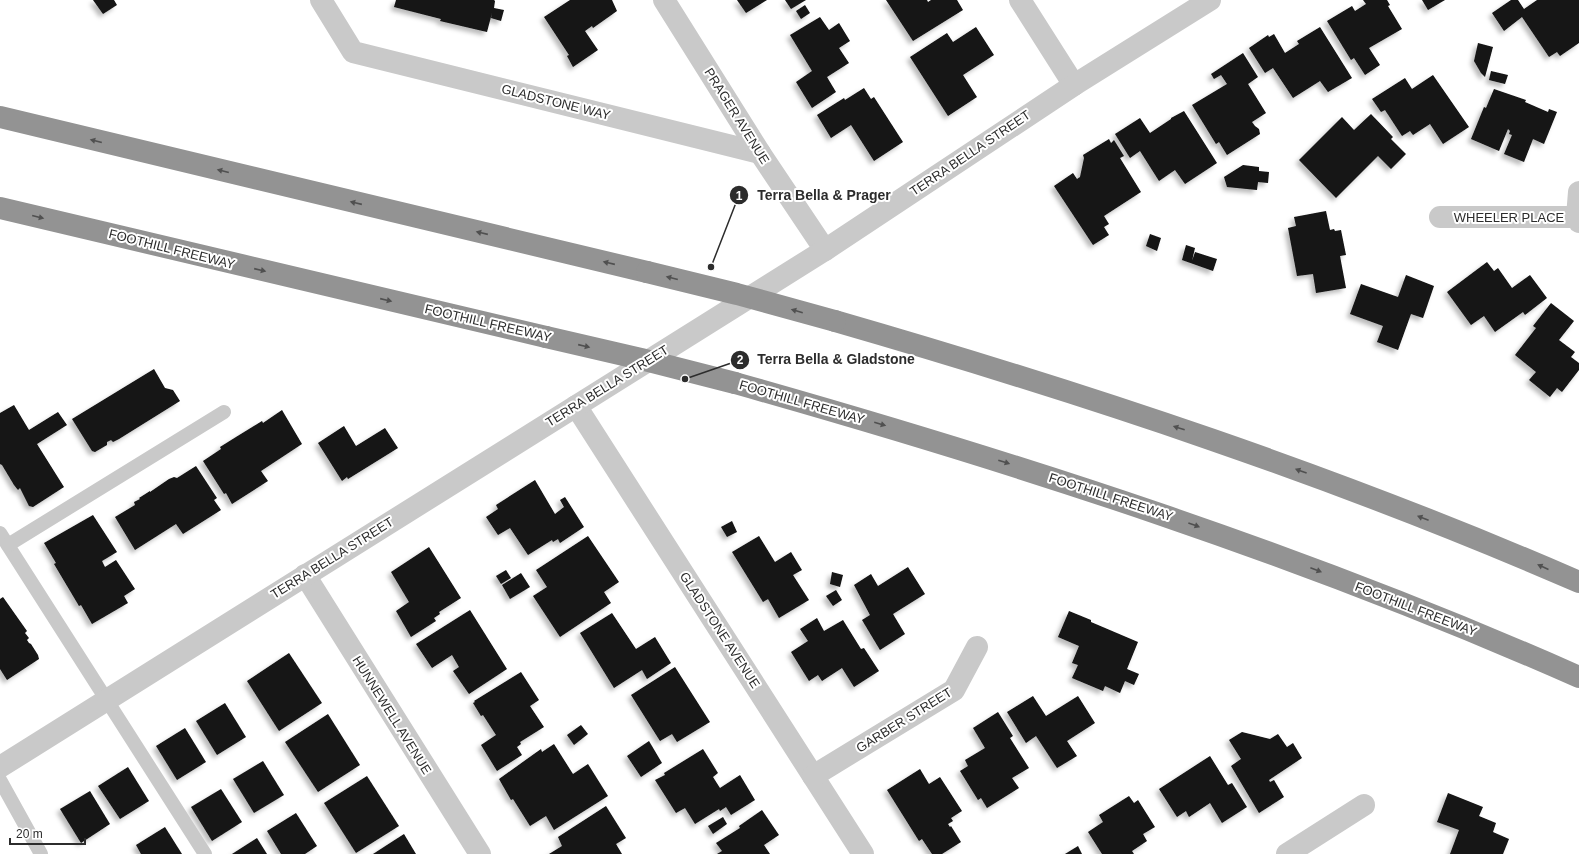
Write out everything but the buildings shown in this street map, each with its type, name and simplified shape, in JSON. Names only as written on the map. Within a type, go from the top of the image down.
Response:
[{"type":"highway","points":[[0,117],[737,294],[960,357],[1085,396],[1201,435],[1418,516],[1579,582]]},
{"type":"highway","name":"FOOTHILL FREEWAY","points":[[0,208],[641,359],[735,383],[935,441],[1172,517],[1272,553],[1457,624],[1579,677]]},
{"type":"street","name":"GLADSTONE WAY","points":[[321,0],[353,52],[760,153]]},
{"type":"street","name":"PRAGER AVENUE","points":[[664,0],[760,153],[825,250]]},
{"type":"street","points":[[1020,0],[1074,85]]},
{"type":"street","name":"TERRA BELLA STREET","points":[[0,768],[305,575],[825,250],[1074,85],[1210,0]]},
{"type":"street","points":[[1578,219],[1579,192]]},
{"type":"street","name":"WHEELER PLACE","points":[[1440,217],[1578,219]]},
{"type":"street","name":"GLADSTONE AVENUE","points":[[576,406],[863,854]]},
{"type":"street","name":"HUNNEWELL AVENUE","points":[[305,575],[480,854]]},
{"type":"street","name":"GARBER STREET","points":[[813,776],[954,690],[977,647]]},
{"type":"street","points":[[1287,854],[1364,805]]},
{"type":"lane","points":[[8,545],[224,412]]},
{"type":"lane","points":[[0,533],[205,854]]},
{"type":"lane","points":[[0,780],[41,854]]},
{"type":"place","name":"Terra Bella & Prager","points":[[711,267]]},
{"type":"place","name":"Terra Bella & Gladstone","points":[[685,379]]}]
